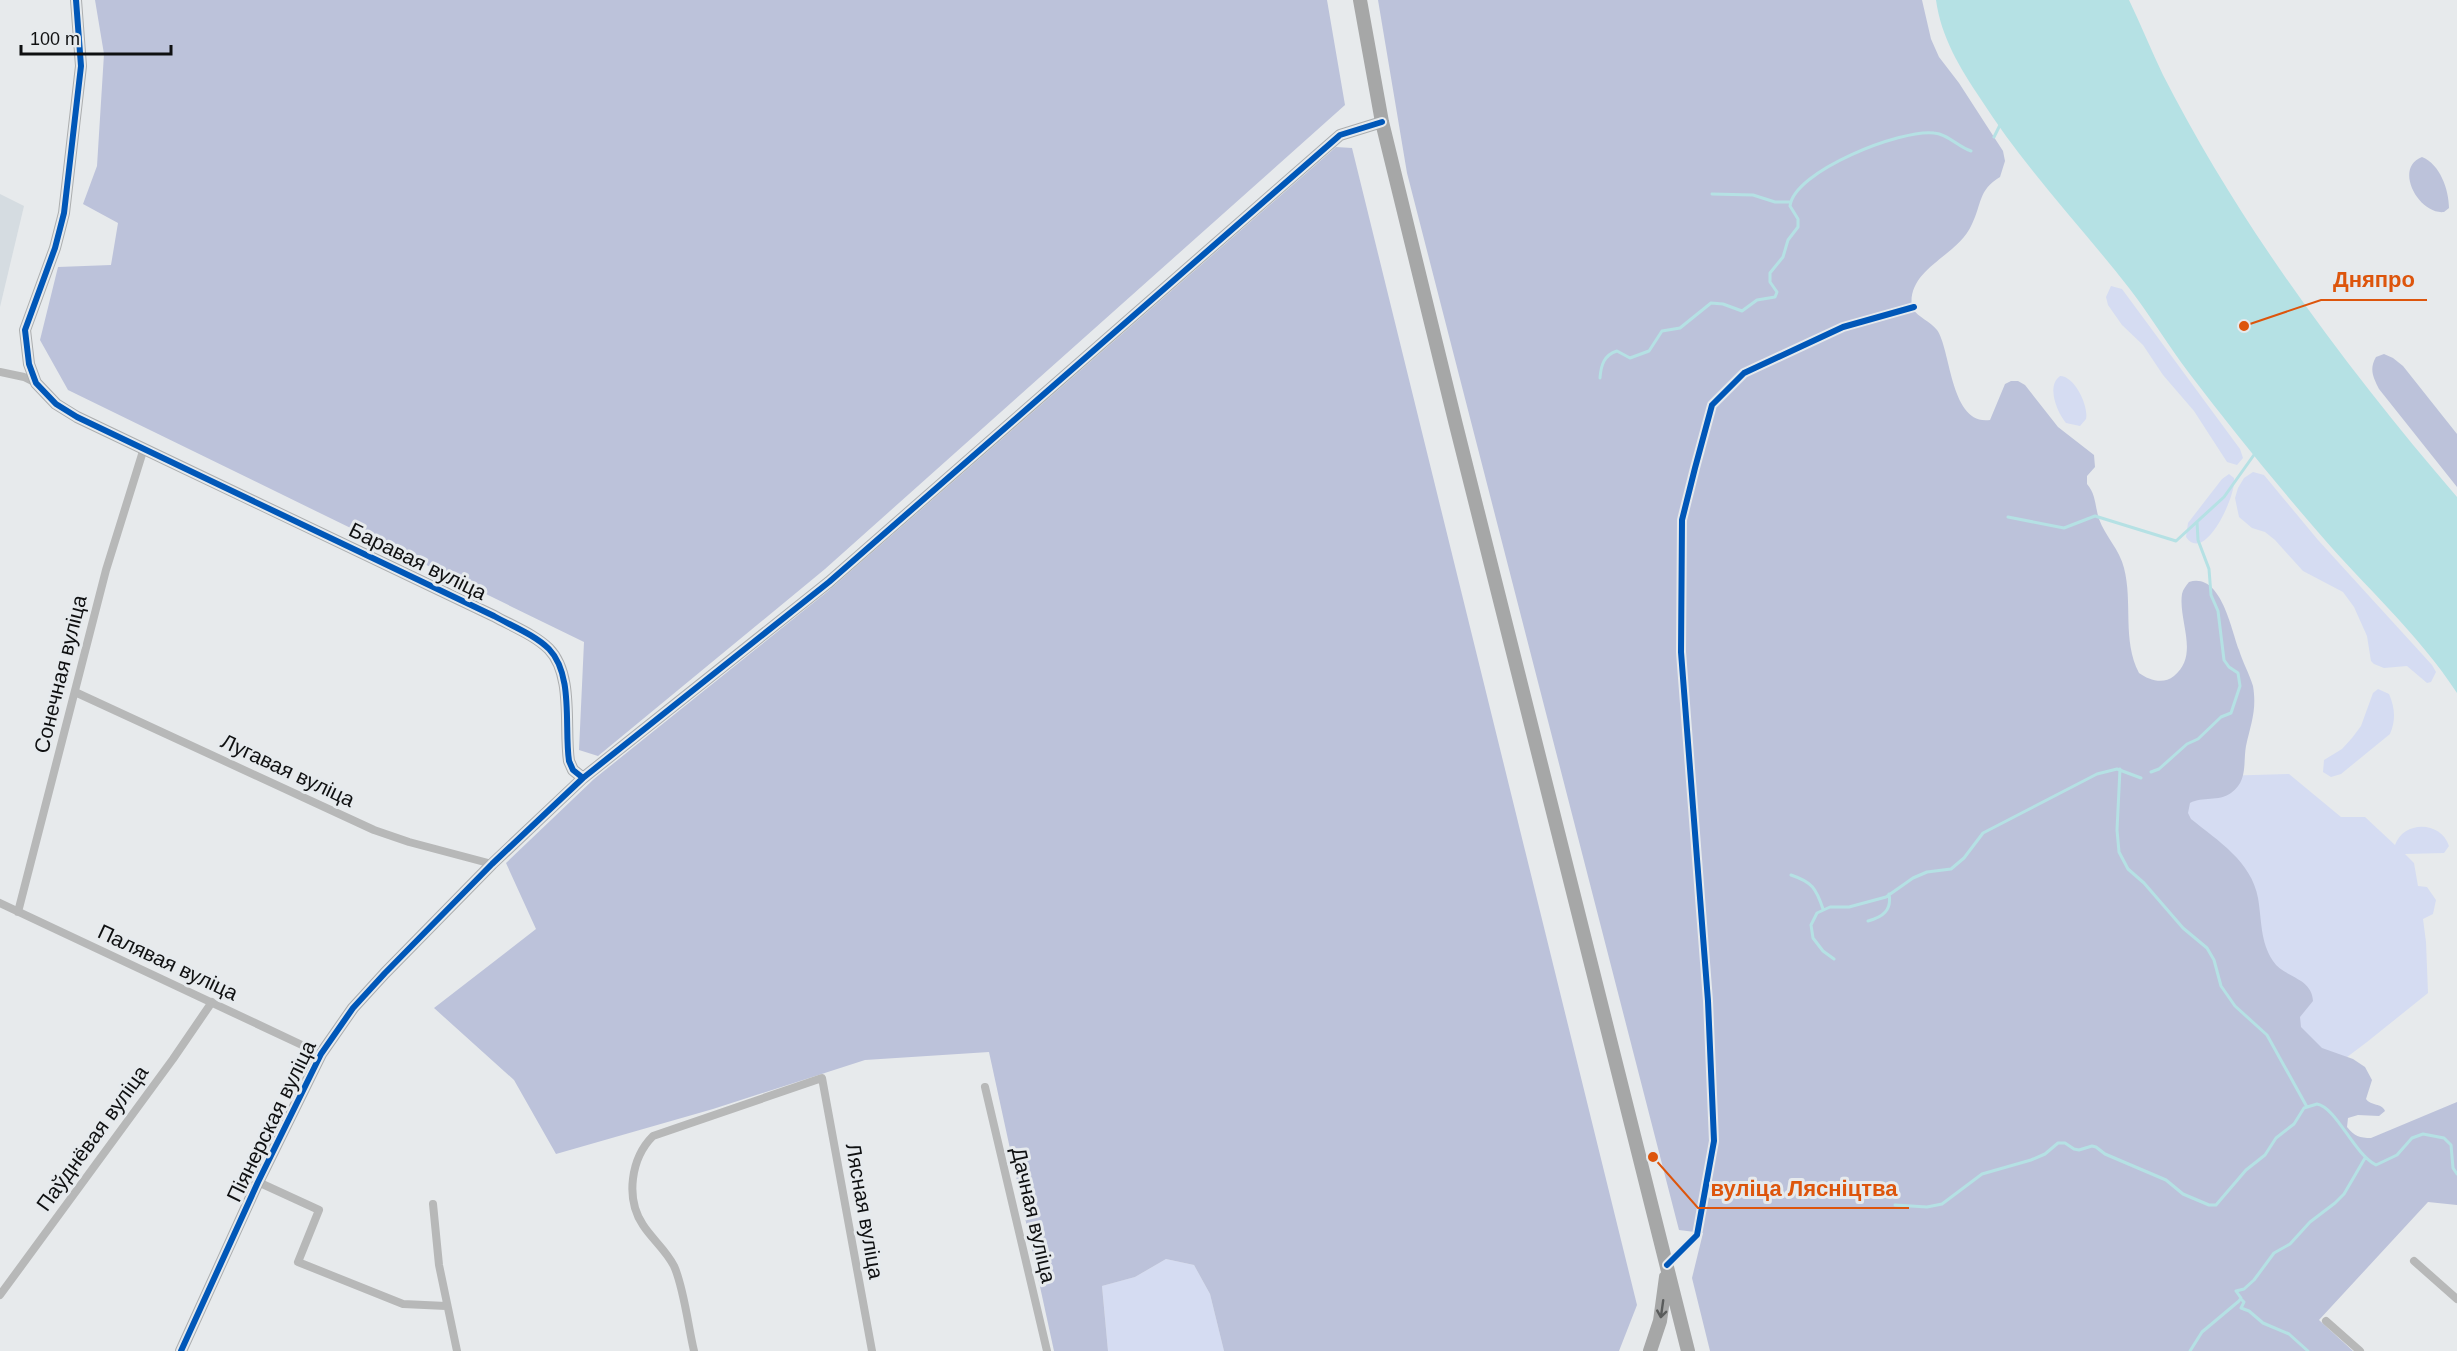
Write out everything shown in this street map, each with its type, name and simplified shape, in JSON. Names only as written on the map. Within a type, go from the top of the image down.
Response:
[{"type":"main road","points":[[1360,0],[1382,122],[1688,1351]]},
{"type":"main road","points":[[1650,1351],[1660,1322],[1667,1266]]},
{"type":"street","points":[[36,383],[29,364],[25,330],[56,248],[64,213],[81,66],[76,0]]},
{"type":"street","name":"Піянерская вуліца","points":[[181,1351],[258,1182],[321,1054],[353,1008],[385,973],[492,864],[583,778],[829,582],[1340,135],[1382,122]]},
{"type":"street","points":[[1667,1266],[1697,1234],[1714,1141],[1708,1001],[1681,652],[1682,520],[1695,468],[1712,405],[1743,373],[1843,327],[1914,307]]},
{"type":"street","points":[[0,372],[24,376],[36,383]]},
{"type":"street","name":"Баравая вуліца","points":[[36,383],[66,411],[483,611],[538,641],[557,659],[562,671],[565,684],[569,761],[573,770],[583,778]]},
{"type":"street","name":"Сонечная вуліца","points":[[18,912],[106,570],[144,448]]},
{"type":"street","name":"Лугавая вуліца","points":[[75,692],[374,830],[409,842],[492,864]]},
{"type":"street","name":"Палявая вуліца","points":[[0,903],[321,1054]]},
{"type":"street","name":"Паўднёвая вуліца","points":[[0,1295],[173,1059],[212,1002]]},
{"type":"street","name":"Лясная вуліца","points":[[694,1351],[673,1265],[642,1225],[634,1199],[634,1169],[638,1155],[653,1136],[822,1078],[872,1351]]},
{"type":"street","name":"Дачная вуліца","points":[[985,1087],[1047,1351]]},
{"type":"street","points":[[258,1182],[319,1209],[298,1262],[403,1304],[446,1306]]},
{"type":"street","points":[[434,1204],[439,1265],[457,1351]]},
{"type":"street","points":[[2414,1261],[2457,1299]]},
{"type":"street","points":[[2326,1321],[2360,1351]]},
{"type":"shaded area","points":[[95,0],[1327,0],[1345,105],[825,569],[598,756],[579,750],[584,642],[68,390],[40,340],[58,267],[111,265],[118,223],[83,204],[97,166],[104,54]]},
{"type":"shaded area","points":[[1378,0],[1922,0],[1931,39],[1939,57],[1959,83],[2003,151],[2005,161],[2000,177],[1984,192],[1972,224],[1965,235],[1934,263],[1917,283],[1912,294],[1912,308],[1937,330],[1959,399],[1967,411],[1977,419],[1990,420],[2005,384],[2018,381],[2025,385],[2058,427],[2094,455],[2095,467],[2087,476],[2087,484],[2094,496],[2102,525],[2124,568],[2127,581],[2129,635],[2139,673],[2147,678],[2161,681],[2170,679],[2182,668],[2187,648],[2182,594],[2189,582],[2200,581],[2209,585],[2223,604],[2253,686],[2254,709],[2246,746],[2244,771],[2240,783],[2231,793],[2190,803],[2188,813],[2191,819],[2232,853],[2248,873],[2258,898],[2264,938],[2273,961],[2278,967],[2303,982],[2311,993],[2313,1001],[2300,1017],[2301,1027],[2322,1048],[2353,1059],[2365,1067],[2372,1080],[2366,1099],[2384,1108],[2385,1111],[2379,1116],[2358,1115],[2348,1118],[2347,1127],[2358,1136],[2371,1138],[2457,1102],[2457,1205],[2428,1202],[2319,1320],[2353,1351],[1710,1351],[1692,1278],[1703,1233],[1679,1230],[1407,173]]},
{"type":"shaded area","points":[[1936,0],[2129,0],[2163,75],[2193,131],[2261,241],[2375,398],[2457,497],[2457,693],[2408,630],[2318,532],[2252,453],[2189,373],[2129,288],[2015,148],[1959,64],[1942,27]]},
{"type":"shaded area","points":[[1336,147],[1352,148],[1637,1305],[1619,1351],[1224,1351],[1210,1294],[1194,1265],[1166,1259],[1135,1277],[1102,1286],[1108,1351],[1054,1351],[989,1052],[865,1060],[713,1109],[556,1154],[514,1080],[434,1008],[536,929],[506,863],[594,779],[828,591]]},
{"type":"shaded area","points":[[2422,157],[2434,165],[2442,178],[2449,208],[2444,212],[2435,211],[2426,206],[2413,190],[2410,171],[2414,163]]},
{"type":"shaded area","points":[[0,194],[24,206],[0,307]]},
{"type":"shaded area","points":[[2111,286],[2122,289],[2240,449],[2243,458],[2237,465],[2227,462],[2194,411],[2163,375],[2143,345],[2122,325],[2108,305],[2106,297]]},
{"type":"shaded area","points":[[2384,354],[2403,366],[2457,434],[2457,487],[2379,389],[2372,369],[2376,357]]},
{"type":"shaded area","points":[[2060,376],[2066,377],[2076,386],[2083,400],[2086,419],[2080,426],[2066,423],[2056,406],[2053,392],[2056,380]]},
{"type":"shaded area","points":[[2253,472],[2264,475],[2318,540],[2432,665],[2436,672],[2431,682],[2427,683],[2407,666],[2384,668],[2374,664],[2371,661],[2367,636],[2354,607],[2343,592],[2303,571],[2275,540],[2265,532],[2252,528],[2239,517],[2235,498],[2238,488],[2244,478]]},
{"type":"shaded area","points":[[2229,474],[2234,478],[2234,486],[2225,511],[2210,535],[2202,542],[2194,543],[2186,537],[2188,523],[2222,479]]},
{"type":"shaded area","points":[[2378,689],[2389,694],[2393,704],[2394,719],[2390,734],[2341,774],[2331,777],[2323,772],[2324,760],[2342,749],[2352,738],[2361,726],[2373,693]]},
{"type":"shaded area","points":[[2289,774],[2341,817],[2365,817],[2395,845],[2406,831],[2422,827],[2438,832],[2449,846],[2444,853],[2405,854],[2414,863],[2418,886],[2427,887],[2436,900],[2433,914],[2423,919],[2428,993],[2270,1115],[2137,1024],[2186,777]]},
{"type":"shaded area","points":[[1166,1259],[1194,1265],[1210,1294],[1224,1351],[1108,1351],[1102,1286],[1135,1277]]},
{"type":"waterway","points":[[1994,137],[2000,125]]},
{"type":"waterway","points":[[1600,378],[1602,365],[1609,355],[1617,351],[1630,358],[1649,351],[1662,331],[1680,328],[1711,303],[1723,304],[1742,311],[1757,300],[1775,297],[1777,292],[1770,282],[1770,273],[1783,257],[1788,240],[1798,227],[1798,219],[1790,206],[1796,193],[1810,179],[1829,166],[1875,145],[1919,134],[1939,134],[1971,151]]},
{"type":"waterway","points":[[1712,194],[1753,195],[1775,202],[1790,202]]},
{"type":"waterway","points":[[2008,517],[2064,528],[2095,516],[2176,541],[2224,497],[2256,452]]},
{"type":"waterway","points":[[2151,772],[2159,769],[2187,744],[2198,739],[2221,717],[2231,713],[2240,686],[2238,673],[2224,660],[2218,611],[2211,595],[2209,569],[2198,540],[2197,522]]},
{"type":"waterway","points":[[1834,959],[1823,951],[1813,938],[1811,925],[1817,913],[1830,907],[1849,907],[1886,897],[1913,878],[1927,872],[1951,869],[1964,858],[1983,833],[2097,774],[2117,769],[2141,778]]},
{"type":"waterway","points":[[2120,769],[2117,830],[2119,852],[2128,869],[2144,883],[2183,928],[2207,948],[2214,960],[2221,986],[2235,1006],[2267,1035],[2307,1107]]},
{"type":"waterway","points":[[1791,875],[1809,883],[1823,909]]},
{"type":"waterway","points":[[1868,921],[1888,909],[1889,894]]},
{"type":"waterway","points":[[1895,1205],[1927,1207],[1942,1204],[1982,1174],[2031,1160],[2045,1154],[2058,1143],[2065,1143],[2079,1150],[2096,1147],[2105,1154],[2166,1180],[2183,1194],[2209,1205],[2216,1205],[2246,1170],[2265,1155],[2276,1138],[2294,1124],[2304,1108],[2317,1104],[2331,1114],[2360,1151],[2376,1165],[2397,1155],[2412,1138],[2423,1134],[2444,1138],[2451,1145],[2453,1168],[2457,1174]]},
{"type":"waterway","points":[[2190,1351],[2202,1332],[2239,1301],[2241,1298],[2236,1291],[2244,1289],[2254,1280],[2274,1253],[2290,1244],[2310,1222],[2344,1194],[2365,1158]]},
{"type":"waterway","points":[[2241,1299],[2244,1302],[2241,1308],[2249,1311],[2263,1323],[2289,1334],[2308,1351]]},
{"type":"cycle path","points":[[76,0],[81,66],[64,213],[55,248],[25,330],[29,364],[36,383],[56,404],[77,417],[494,616],[537,639],[549,649],[562,673],[565,687],[569,761],[573,770],[583,778]]},
{"type":"cycle path","points":[[181,1351],[258,1182],[321,1054],[353,1008],[385,973],[492,864],[583,778],[829,582],[1340,135],[1382,122]]},
{"type":"cycle path","points":[[1667,1265],[1697,1235],[1714,1141],[1708,1001],[1681,652],[1682,520],[1695,468],[1712,405],[1744,373],[1843,327],[1914,307]]},
{"type":"place","name":"Дняпро","points":[[2244,326]]},
{"type":"place","name":"вуліца Лясніцтва","points":[[1653,1157]]}]
